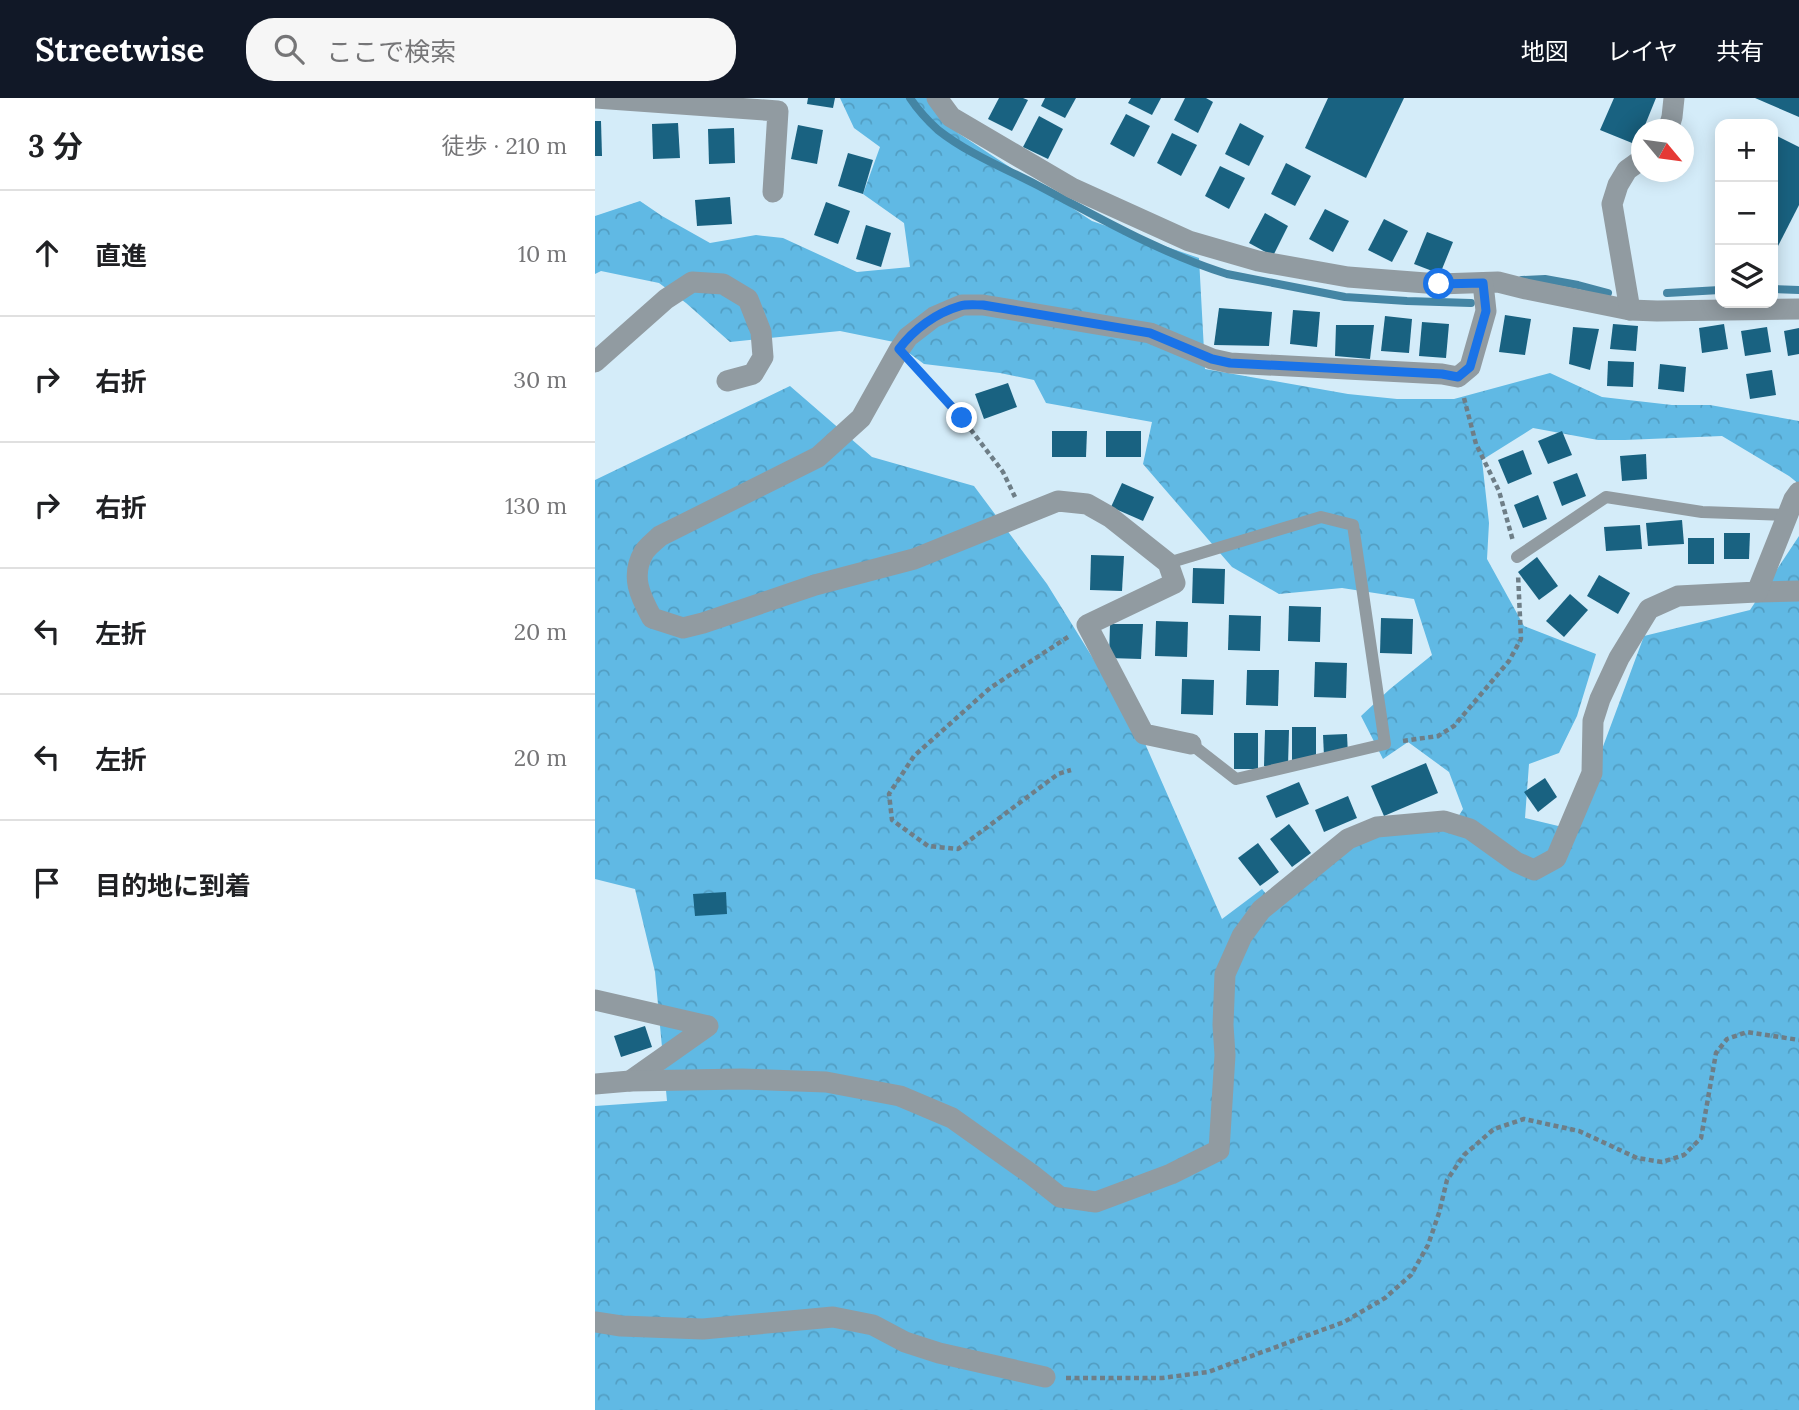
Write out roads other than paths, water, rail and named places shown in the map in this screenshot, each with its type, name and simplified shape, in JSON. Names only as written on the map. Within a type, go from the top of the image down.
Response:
[{"type":"street","points":[[595,98],[778,111],[773,192]]},
{"type":"street","points":[[937,98],[951,117],[1072,188],[1189,241],[1258,261],[1348,277],[1439,284],[1498,282],[1630,310],[1799,309]]},
{"type":"street","points":[[1671,119],[1674,98]]},
{"type":"street","points":[[1630,310],[1612,204],[1618,185],[1631,167]]},
{"type":"street","points":[[595,362],[666,299],[692,282],[723,284],[748,299],[761,332],[763,357],[753,374],[727,381]]},
{"type":"street","points":[[1191,744],[1144,734],[1087,625],[1175,583],[1168,563],[1110,517],[1087,504],[1058,501],[913,559],[815,585],[683,628],[652,618],[643,601],[636,575],[644,552],[660,536],[818,457],[861,418],[908,337],[934,317],[962,305],[983,305],[1150,333],[1212,359],[1230,363],[1458,377],[1470,367],[1486,311],[1483,283]]},
{"type":"street","points":[[1757,592],[1799,492]]},
{"type":"street","points":[[595,1084],[742,1079],[826,1082],[900,1097],[952,1118],[1060,1197],[1096,1202],[1171,1174],[1219,1150],[1225,1055],[1225,974],[1242,936],[1261,910],[1348,839],[1377,827],[1444,821],[1470,829],[1516,862],[1534,870],[1556,859],[1592,773],[1593,721],[1600,698],[1619,658],[1649,609],[1678,596],[1799,591]]},
{"type":"street","points":[[595,1000],[708,1026],[630,1081]]},
{"type":"street","points":[[595,1322],[621,1326],[703,1329],[833,1317],[873,1325],[905,1342],[939,1353],[1045,1377]]},
{"type":"lane","points":[[1517,557],[1606,497],[1702,512],[1788,515]]},
{"type":"lane","points":[[1168,563],[1321,517],[1353,525],[1385,744],[1236,779],[1191,744]]},
{"type":"waterway","points":[[910,98],[938,130],[973,153],[1130,234],[1202,265],[1227,274],[1345,297],[1471,303]]},
{"type":"waterway","points":[[1522,280],[1545,279],[1608,293]]},
{"type":"waterway","points":[[1778,289],[1799,290]]},
{"type":"waterway","points":[[1667,293],[1715,290]]}]
